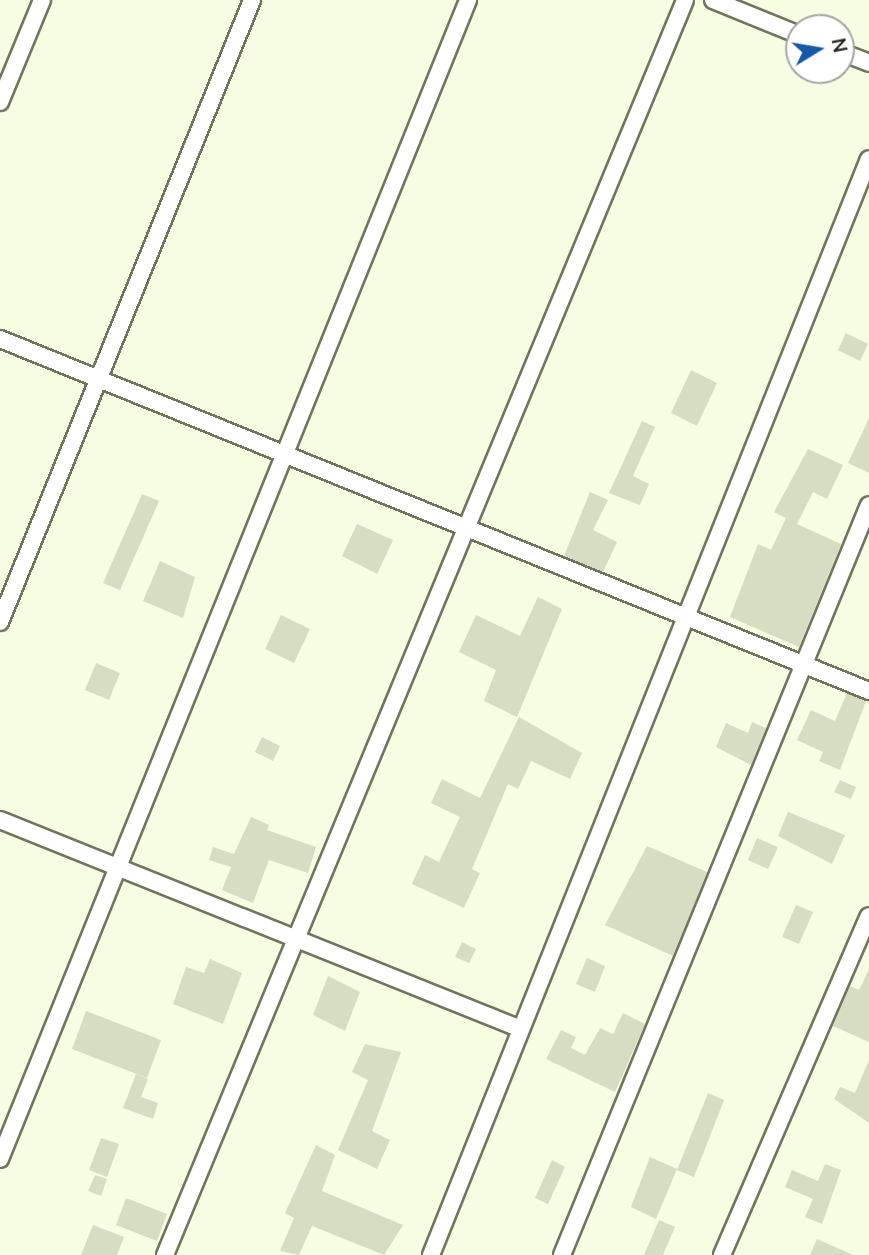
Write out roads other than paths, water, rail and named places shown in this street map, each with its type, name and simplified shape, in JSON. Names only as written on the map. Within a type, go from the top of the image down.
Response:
[{"type":"street","points":[[0,102],[42,0]]},
{"type":"street","points":[[0,622],[252,0]]},
{"type":"street","points":[[0,1159],[468,0]]},
{"type":"street","points":[[166,1255],[685,0]]},
{"type":"street","points":[[713,0],[785,29]]},
{"type":"street","points":[[431,1255],[684,616],[869,159]]},
{"type":"street","points":[[0,339],[869,691]]},
{"type":"street","points":[[562,1255],[869,505]]},
{"type":"street","points":[[0,820],[521,1029]]},
{"type":"street","points":[[722,1255],[869,916]]}]
